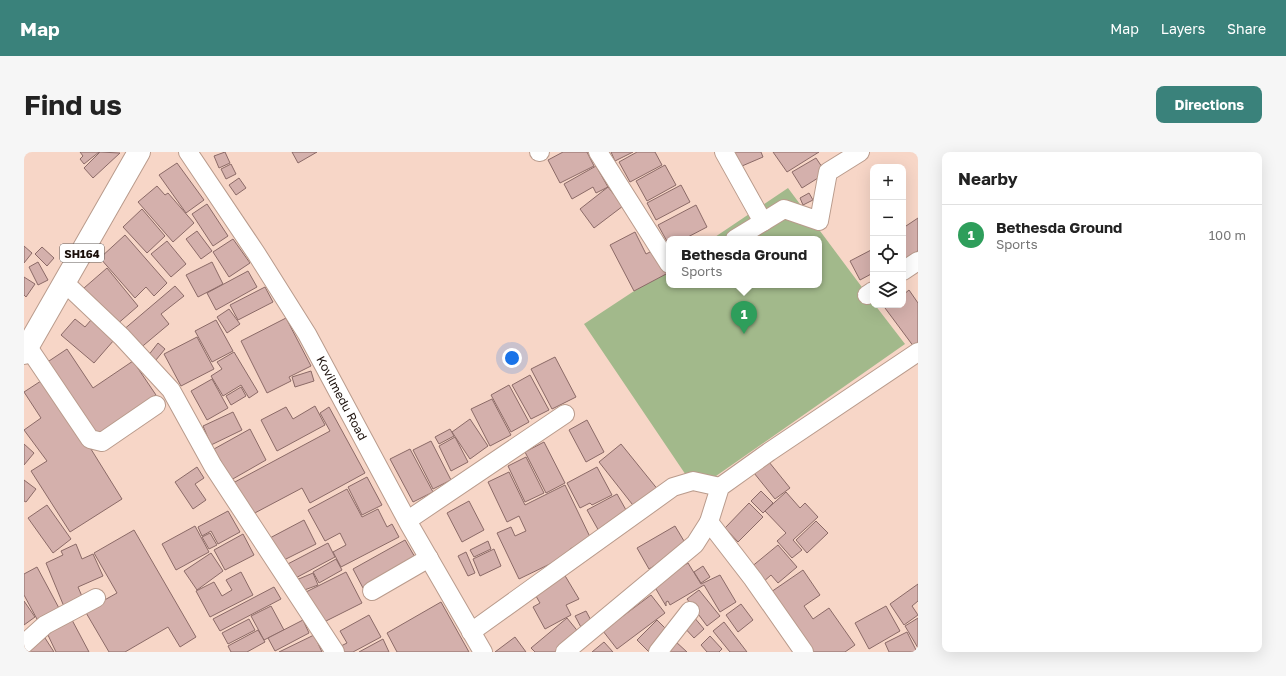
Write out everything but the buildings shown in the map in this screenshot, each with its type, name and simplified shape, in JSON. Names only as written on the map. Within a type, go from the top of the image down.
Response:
[{"type":"main road","name":"SH164","points":[[26,350],[139,152]]},
{"type":"street","name":"Kovilmedu Road","points":[[188,152],[256,253],[307,334],[429,558],[483,652]]},
{"type":"street","points":[[598,152],[666,259]]},
{"type":"street","points":[[724,152],[764,222]]},
{"type":"street","points":[[741,236],[784,209],[819,221],[828,172],[860,152]]},
{"type":"street","points":[[906,269],[918,261]]},
{"type":"street","points":[[65,283],[122,337],[171,390],[213,466],[335,652]]},
{"type":"street","points":[[26,350],[90,439],[102,442],[156,405]]},
{"type":"street","points":[[565,652],[695,544],[709,522],[720,487],[769,452],[918,352]]},
{"type":"street","points":[[408,520],[565,414]]},
{"type":"street","points":[[471,632],[673,487],[693,481],[720,487]]},
{"type":"street","points":[[709,522],[753,579],[804,652]]},
{"type":"street","points":[[372,591],[429,558]]},
{"type":"street","points":[[24,644],[45,626],[96,598]]},
{"type":"street","points":[[658,652],[690,611]]},
{"type":"green space","points":[[788,188],[870,298],[870,308],[877,308],[905,344],[696,490],[584,324],[666,270],[666,288],[822,288],[822,236],[716,236]]},
{"type":"place","name":"Bethesda Ground","points":[[744,334]]}]
